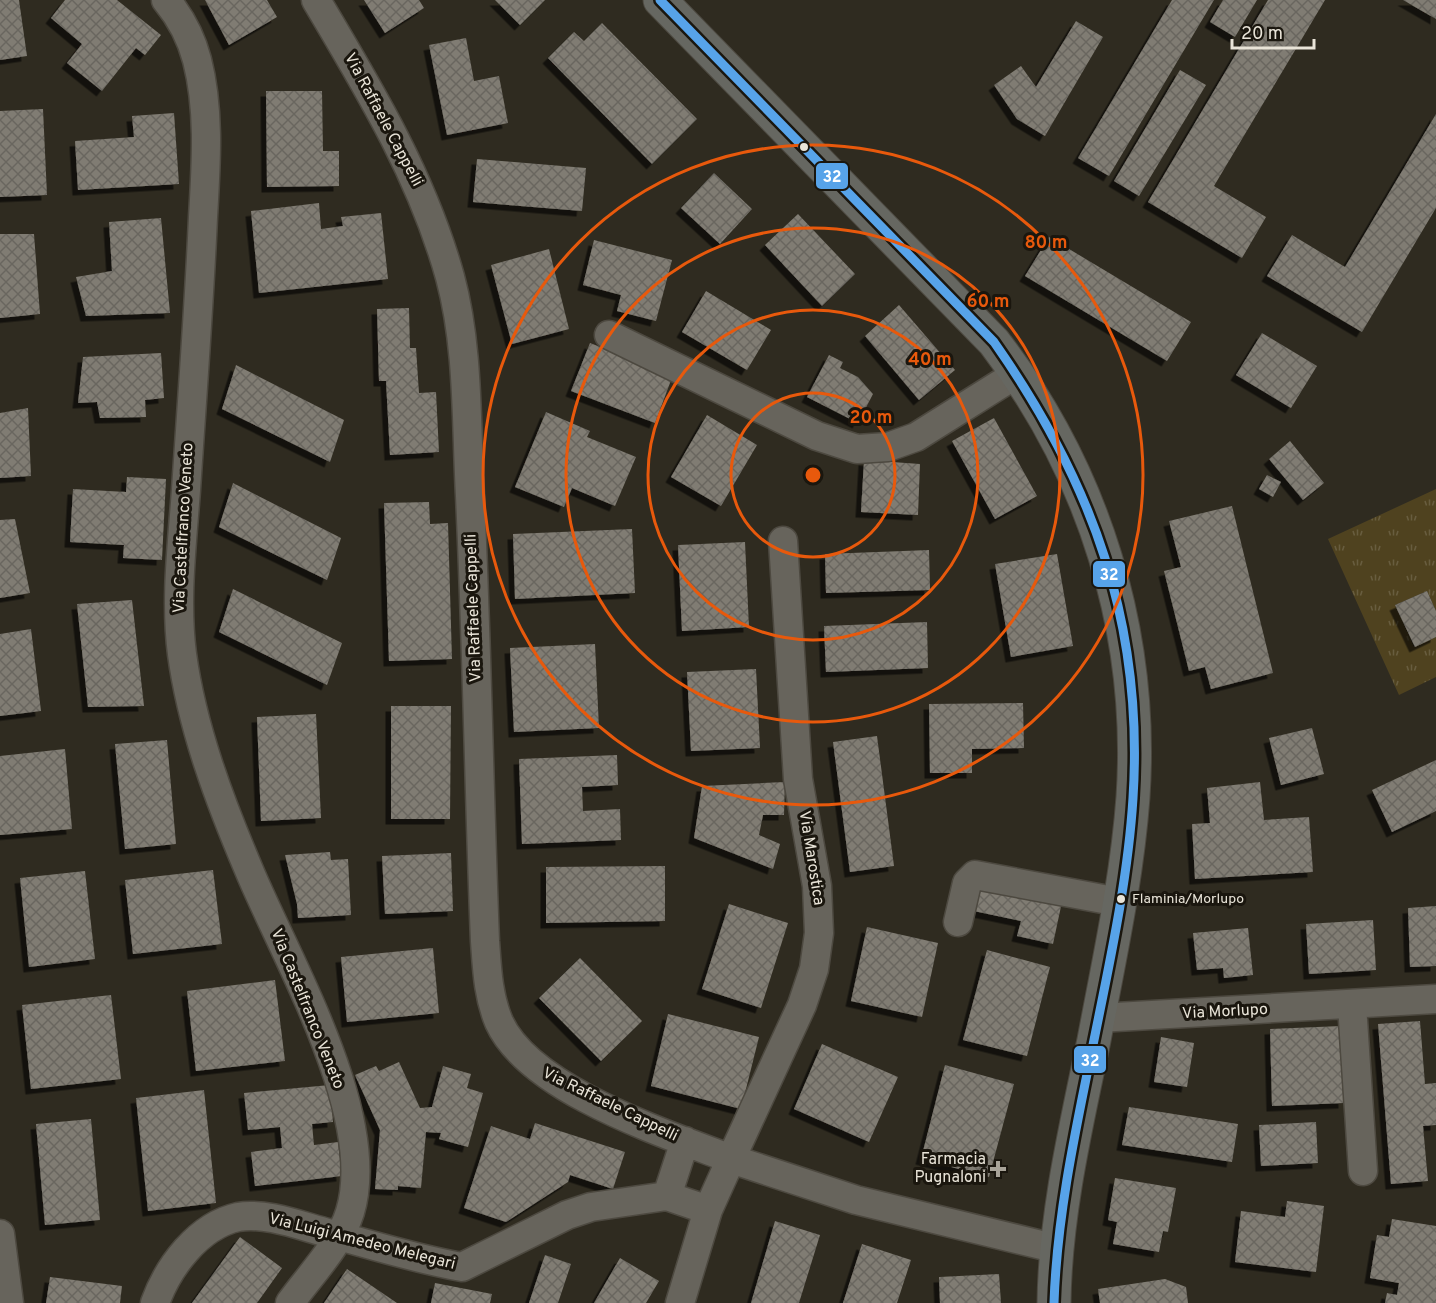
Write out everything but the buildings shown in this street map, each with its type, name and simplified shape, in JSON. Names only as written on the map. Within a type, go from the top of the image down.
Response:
[{"type":"street","name":"Via Castelfranco Veneto","points":[[166,0],[186,29],[197,61],[206,146],[201,260],[179,587],[182,654],[196,718],[218,789],[247,866],[319,1031],[352,1129],[357,1177],[351,1210],[339,1236],[290,1303]]},
{"type":"street","name":"Via Raffaele Cappelli","points":[[316,0],[384,117],[424,198],[449,274],[458,314],[464,364],[472,534],[485,941],[493,1003],[508,1037],[536,1068],[584,1095],[685,1141],[732,1159]]},
{"type":"street","points":[[660,0],[956,300],[1018,373],[1058,439],[1078,484],[1100,540],[1118,599],[1131,675],[1135,746],[1130,825],[1098,1018],[1071,1149],[1058,1249],[1054,1303]]},
{"type":"street","points":[[609,335],[817,436],[857,448],[888,447],[916,437],[1018,373]]},
{"type":"street","name":"Via Marostica","points":[[680,1303],[708,1210],[802,1005],[814,969],[819,933],[817,886],[798,779],[783,541]]},
{"type":"street","points":[[958,922],[967,883],[975,875],[1119,902]]},
{"type":"street","name":"Via Morlupo","points":[[1098,1018],[1436,999]]},
{"type":"street","points":[[1352,1005],[1363,1171]]},
{"type":"street","points":[[685,1141],[667,1197],[708,1210]]},
{"type":"street","points":[[732,1159],[856,1200],[1058,1249]]},
{"type":"street","name":"Via Luigi Amedeo Melegari","points":[[155,1303],[170,1270],[180,1257],[205,1233],[227,1220],[240,1217],[263,1218],[462,1267],[567,1215],[600,1205],[667,1197]]},
{"type":"street","points":[[0,1234],[9,1303]]},
{"type":"green space","points":[[1436,489],[1436,611],[1427,591],[1395,605],[1414,647],[1436,637],[1436,677],[1399,695],[1328,539]]},
{"type":"transit line","name":"32","points":[[660,0],[994,342],[1029,395],[1059,448],[1084,502],[1105,558],[1120,614],[1130,673],[1134,734],[1131,828],[1118,920],[1063,1204],[1054,1303]]},
{"type":"place","name":"Flaminia/Morlupo","points":[[1121,899]]},
{"type":"place","name":"Farmacia Pugnaloni","points":[[998,1169]]}]
